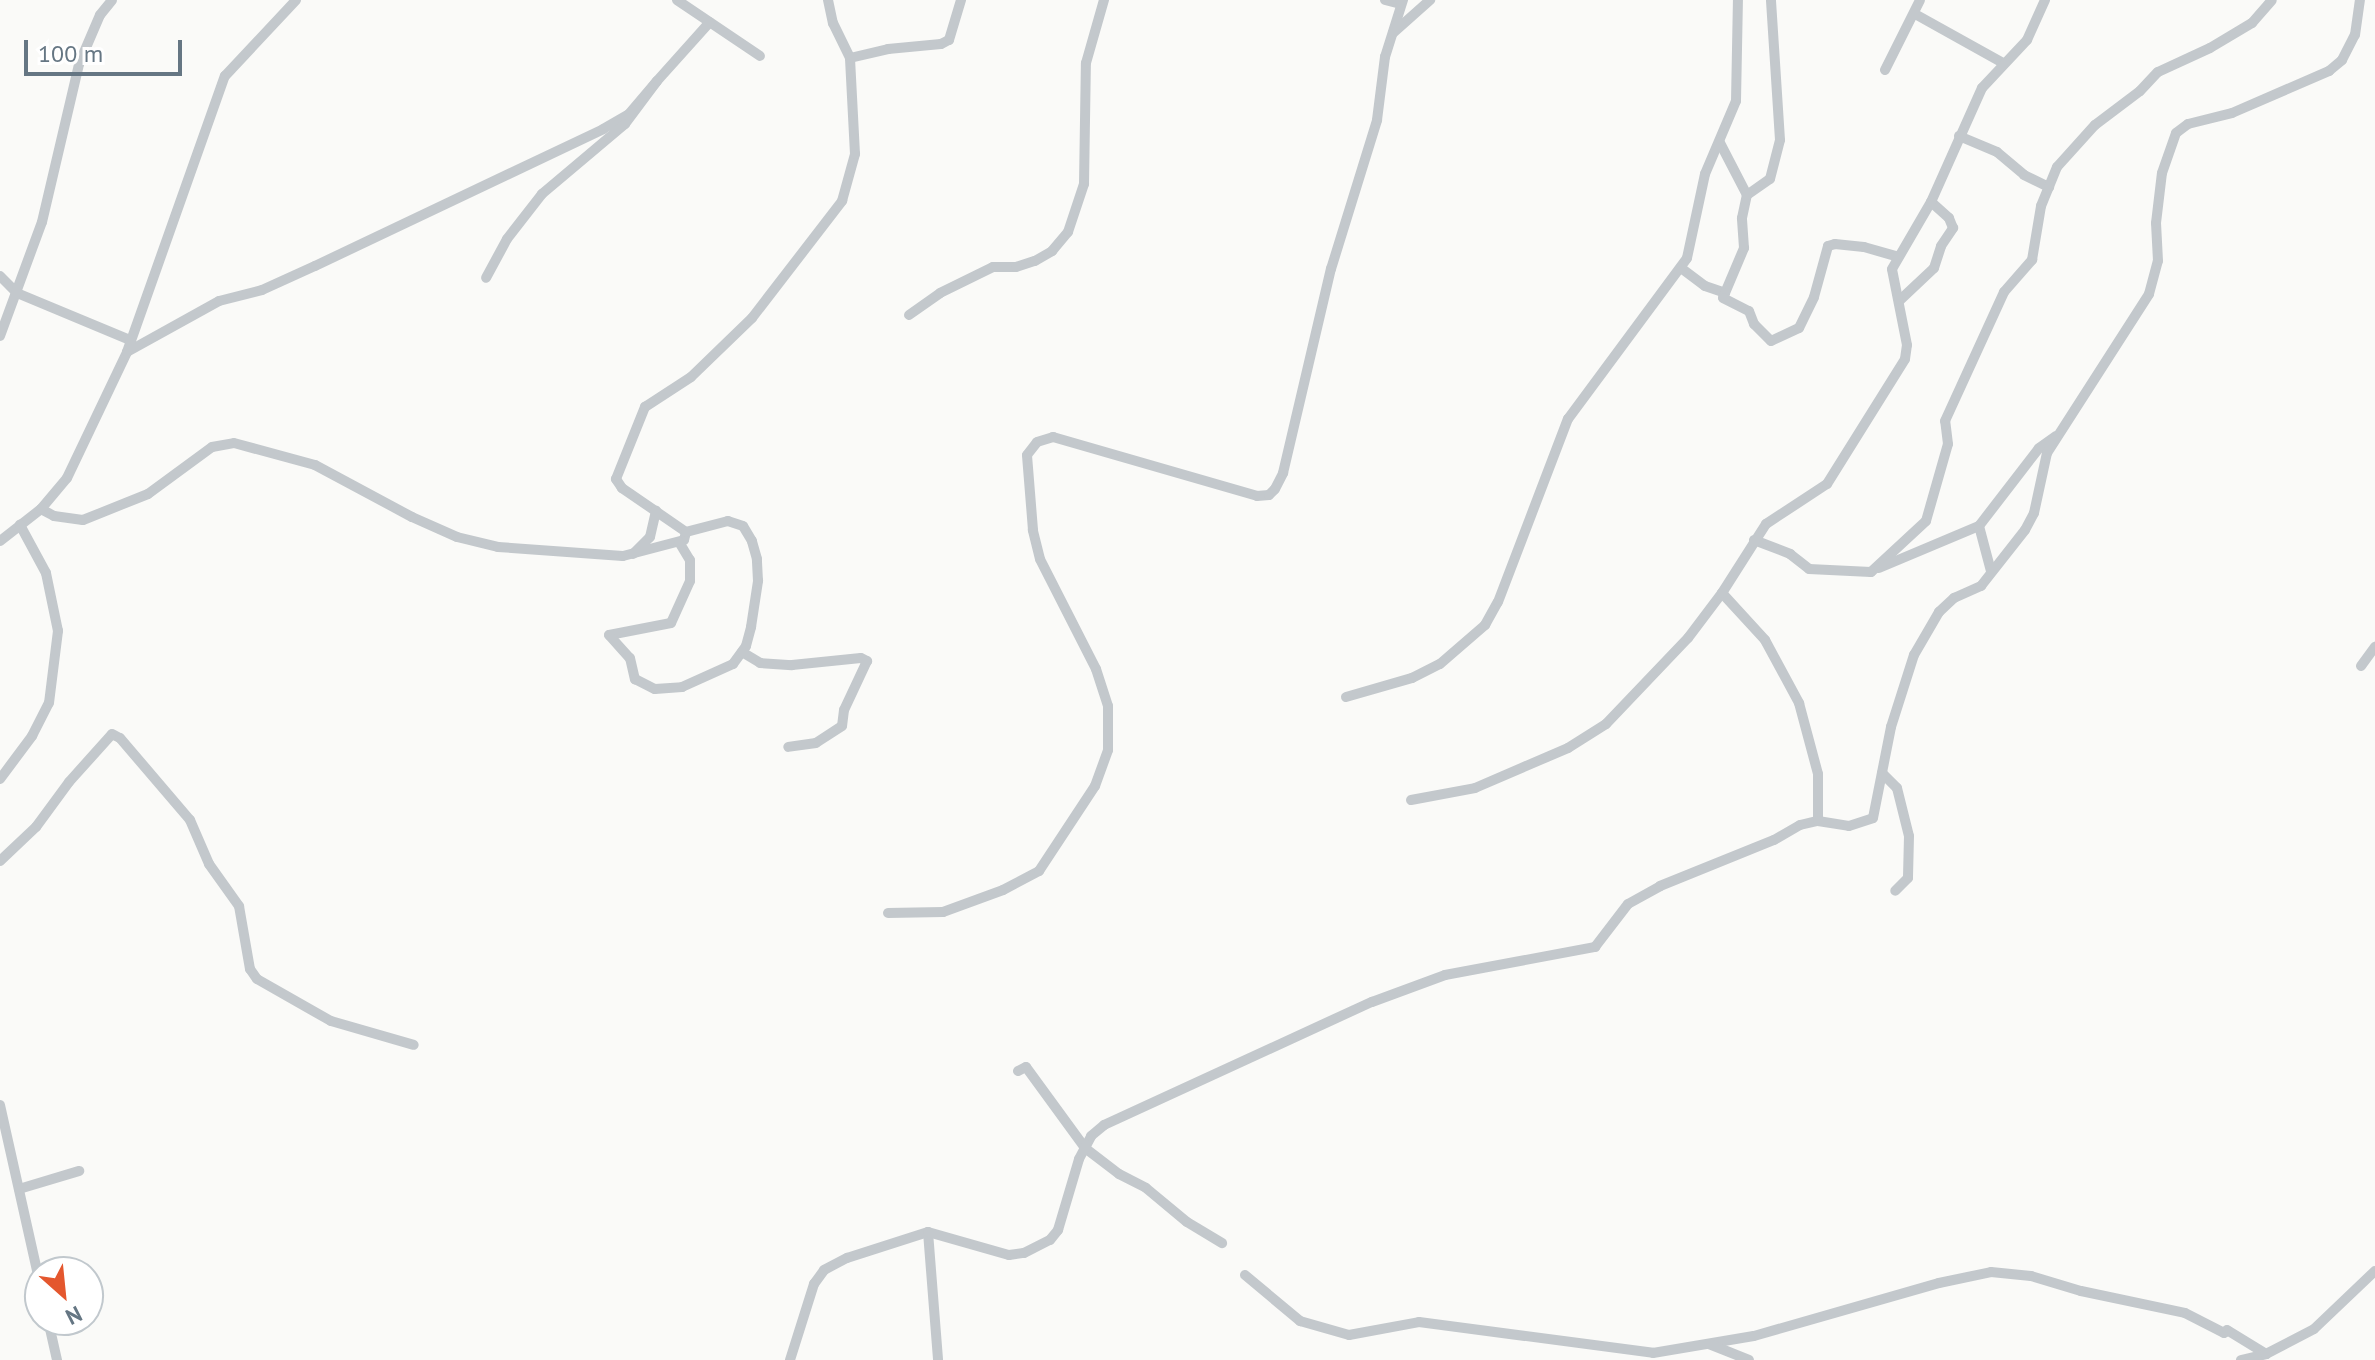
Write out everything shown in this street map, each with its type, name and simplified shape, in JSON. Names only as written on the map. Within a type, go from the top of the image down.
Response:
[{"type":"street","points":[[0,336],[58,165],[79,64],[100,15],[112,0]]},
{"type":"street","points":[[0,541],[41,509],[67,478],[127,352],[225,76],[296,0]]},
{"type":"street","points":[[677,0],[760,56]]},
{"type":"street","points":[[41,509],[54,516],[83,520],[148,494],[212,447],[234,443],[315,465],[457,537],[498,547],[552,553],[633,554],[682,537],[728,521],[743,526],[752,541],[758,581],[751,627],[742,652],[733,664],[682,687],[655,689],[635,679],[630,658],[609,635],[671,623],[690,581],[690,560],[682,537],[656,511],[622,488],[616,479],[645,407],[691,377],[752,318],[842,201],[855,154],[850,58],[833,23],[828,0]]},
{"type":"street","points":[[850,58],[888,49],[941,44],[949,40],[961,0]]},
{"type":"street","points":[[909,315],[940,293],[993,267],[1016,267],[1035,261],[1052,251],[1068,232],[1084,184],[1086,63],[1104,0]]},
{"type":"street","points":[[888,913],[943,912],[1003,890],[1039,871],[1095,786],[1108,750],[1108,706],[1096,669],[1040,559],[1033,530],[1027,455],[1037,442],[1053,437],[1257,496],[1269,495],[1275,489],[1283,473],[1331,269],[1377,120],[1378,91],[1402,2],[1385,0]]},
{"type":"street","points":[[1393,33],[1430,0]]},
{"type":"street","points":[[1346,697],[1376,691],[1426,671],[1464,647],[1485,625],[1498,602],[1568,419],[1681,268],[1695,232],[1705,174],[1736,101],[1738,0]]},
{"type":"street","points":[[1747,195],[1770,179],[1780,140],[1771,0]]},
{"type":"street","points":[[1885,70],[1920,0]]},
{"type":"street","points":[[1411,800],[1475,788],[1568,748],[1606,724],[1688,638],[1722,593],[1766,524],[1827,484],[1896,377],[1907,345],[1899,301],[1891,278],[1898,257],[1931,202],[1982,88],[2027,40],[2045,0]]},
{"type":"street","points":[[1871,572],[1926,521],[1948,444],[1945,421],[2004,292],[2032,260],[2041,206],[2057,167],[2076,145],[2158,72],[2210,48],[2252,23],[2272,0]]},
{"type":"street","points":[[790,1360],[811,1290],[824,1270],[847,1258],[928,1232],[996,1254],[1024,1253],[1037,1246],[1058,1230],[1085,1148],[1091,1136],[1104,1125],[1372,1002],[1445,975],[1595,947],[1614,919],[1639,898],[1800,825],[1818,821],[1849,826],[1873,818],[1899,694],[1914,655],[1939,612],[1954,598],[1981,586],[2034,513],[2047,453],[2149,294],[2158,261],[2156,223],[2162,173],[2176,133],[2188,124],[2232,113],[2329,71],[2342,60],[2355,35],[2359,1]]},
{"type":"street","points":[[1915,14],[2003,63]]},
{"type":"street","points":[[127,352],[219,301],[262,290],[603,129],[629,114],[710,22]]},
{"type":"street","points":[[486,278],[507,239],[542,194],[625,124],[657,81]]},
{"type":"street","points":[[1959,136],[1997,152],[2024,175],[2049,187]]},
{"type":"street","points":[[1720,143],[1747,195],[1742,218],[1744,248],[1723,298],[1749,311],[1754,324],[1771,341],[1799,328],[1814,297],[1828,246],[1864,247],[1898,257]]},
{"type":"street","points":[[1899,301],[1934,268],[1941,246],[1953,228],[1949,218],[1931,202]]},
{"type":"street","points":[[1681,268],[1705,286],[1725,293]]},
{"type":"street","points":[[0,276],[17,293],[130,340]]},
{"type":"street","points":[[1754,540],[1790,554],[1809,569],[1871,572],[1979,526],[2039,448],[2057,435]]},
{"type":"street","points":[[633,554],[650,537],[656,511]]},
{"type":"street","points":[[0,779],[32,736],[49,703],[58,631],[46,573],[20,525]]},
{"type":"street","points":[[1979,526],[1991,571]]},
{"type":"street","points":[[1722,593],[1765,640],[1799,703],[1818,774],[1818,821]]},
{"type":"street","points":[[2361,666],[2375,647]]},
{"type":"street","points":[[742,652],[760,663],[792,665],[861,658],[867,661],[844,710],[842,726],[816,743],[788,747]]},
{"type":"street","points":[[0,861],[36,827],[69,782],[112,734],[120,738],[190,820],[209,864],[239,906],[250,969],[257,979],[331,1021],[414,1045]]},
{"type":"street","points":[[1882,773],[1897,788],[1909,836],[1908,878],[1895,891]]},
{"type":"street","points":[[1018,1071],[1026,1067],[1085,1148],[1119,1174],[1146,1188],[1187,1222],[1222,1243]]},
{"type":"street","points":[[0,1105],[34,1256]]},
{"type":"street","points":[[19,1189],[79,1171]]},
{"type":"street","points":[[928,1232],[938,1360]]},
{"type":"street","points":[[2241,1360],[2266,1354],[2314,1329],[2375,1271]]},
{"type":"street","points":[[1245,1275],[1300,1321],[1349,1335],[1419,1322],[1653,1353],[1754,1336],[1939,1283],[1991,1272],[2031,1276],[2081,1291],[2185,1313],[2224,1333],[2227,1330],[2266,1354]]},
{"type":"street","points":[[52,1336],[57,1360]]},
{"type":"street","points":[[1709,1344],[1749,1360]]}]
